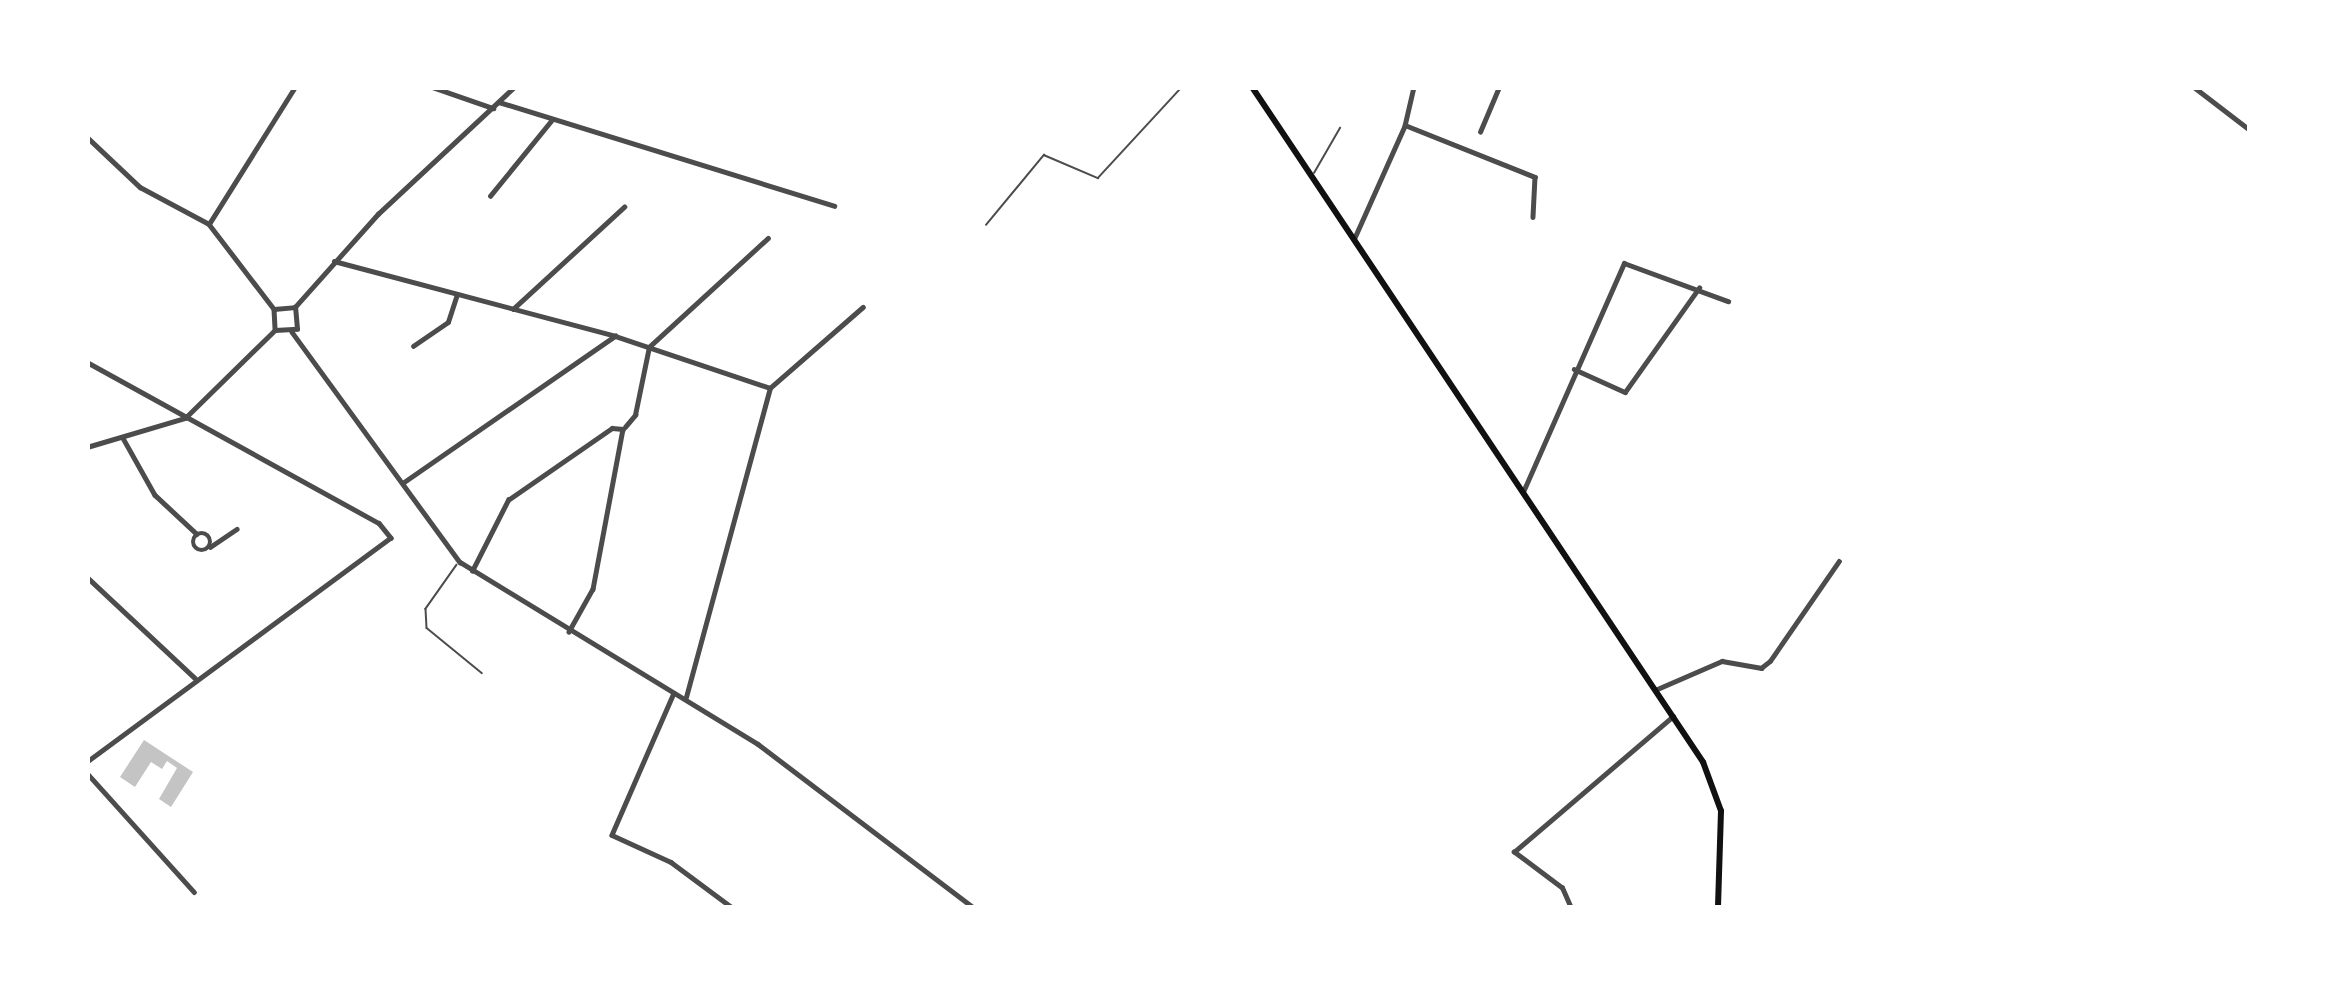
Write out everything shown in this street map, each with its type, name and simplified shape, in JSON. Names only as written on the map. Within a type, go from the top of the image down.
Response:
[{"type":"main road","points":[[1252,87],[1673,716],[1718,797],[1718,908]]},
{"type":"street","points":[[209,224],[295,87]]},
{"type":"street","points":[[432,87],[834,206]]},
{"type":"street","points":[[274,309],[295,307],[334,261],[514,87]]},
{"type":"street","points":[[1354,239],[1405,125],[1414,87]]},
{"type":"street","points":[[1480,133],[1499,87]]},
{"type":"street","points":[[2194,87],[2250,130]]},
{"type":"street","points":[[490,196],[551,121]]},
{"type":"street","points":[[1405,125],[1535,177],[1533,217]]},
{"type":"street","points":[[87,137],[140,188],[209,224],[274,309],[275,331],[221,391],[185,418],[87,447]]},
{"type":"street","points":[[513,310],[624,207]]},
{"type":"street","points":[[569,632],[593,589],[623,429],[635,415],[649,347],[768,238]]},
{"type":"street","points":[[334,261],[615,336],[770,388]]},
{"type":"street","points":[[1523,493],[1624,262],[1729,302]]},
{"type":"street","points":[[1574,369],[1625,392],[1699,288]]},
{"type":"street","points":[[413,346],[448,322],[457,294]]},
{"type":"street","points":[[292,332],[301,320],[295,307]]},
{"type":"street","points":[[686,699],[770,388],[863,308]]},
{"type":"street","points":[[275,331],[292,332],[460,562],[796,770],[974,908]]},
{"type":"street","points":[[404,482],[615,336]]},
{"type":"street","points":[[87,362],[379,523],[391,538],[87,763]]},
{"type":"street","points":[[472,571],[508,500],[612,428],[623,429]]},
{"type":"street","points":[[123,438],[155,496],[197,534],[208,535],[210,547]]},
{"type":"street","points":[[197,534],[196,550],[210,547],[236,529]]},
{"type":"street","points":[[1655,690],[1722,661],[1761,668],[1839,561]]},
{"type":"street","points":[[87,577],[196,678]]},
{"type":"street","points":[[674,692],[612,835],[671,862],[733,908]]},
{"type":"street","points":[[1571,908],[1562,888],[1514,852],[1673,716]]},
{"type":"street","points":[[87,773],[194,892]]},
{"type":"lane","points":[[986,225],[1044,155],[1098,178],[1182,87]]},
{"type":"lane","points":[[1311,176],[1340,128]]},
{"type":"lane","points":[[460,562],[426,609],[427,628],[482,673]]},
{"type":"building","points":[[144,740],[193,772],[171,807],[159,799],[177,768],[167,761],[162,769],[151,762],[135,787],[120,777]]}]
